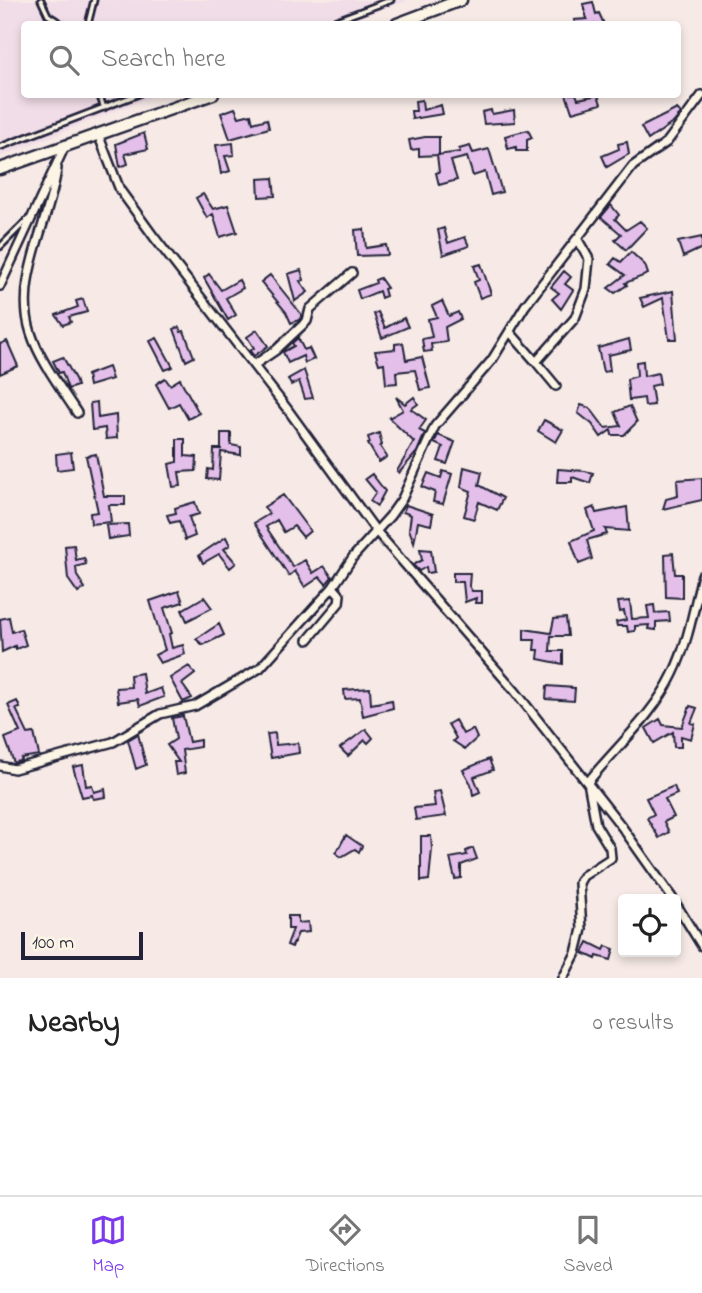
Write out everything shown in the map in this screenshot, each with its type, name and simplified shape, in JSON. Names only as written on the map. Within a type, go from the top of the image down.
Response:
[{"type":"street","points":[[405,21],[461,0]]},
{"type":"street","points":[[0,766],[26,766],[113,742],[159,714],[195,706],[260,668],[333,587],[353,557],[402,499],[435,426],[492,360],[524,306],[633,166],[667,142],[702,95]]},
{"type":"street","points":[[0,169],[202,98]]},
{"type":"street","points":[[98,134],[120,190],[376,531],[515,691],[588,782],[669,894]]},
{"type":"street","points":[[0,286],[64,148]]},
{"type":"street","points":[[57,168],[54,195],[30,275],[29,324],[37,348],[76,413]]},
{"type":"street","points":[[536,362],[575,318],[586,289],[589,259],[578,240]]},
{"type":"street","points":[[254,365],[276,350],[307,321],[310,309],[352,273]]},
{"type":"street","points":[[510,332],[556,386]]},
{"type":"street","points":[[588,782],[631,734],[673,674],[686,640],[702,575]]},
{"type":"street","points":[[308,640],[339,603],[340,595],[333,587]]},
{"type":"street","points":[[563,978],[576,953],[582,929],[579,883],[583,876],[611,858],[610,848],[596,825],[588,782]]},
{"type":"street","points":[[681,912],[702,946]]},
{"type":"lane","points":[[41,0],[48,15],[57,21]]},
{"type":"lane","points":[[89,21],[94,0]]},
{"type":"lane","points":[[334,21],[391,0]]},
{"type":"lane","points":[[101,98],[104,108]]},
{"type":"lane","points":[[0,147],[129,98]]},
{"type":"lane","points":[[0,247],[32,215]]},
{"type":"shaded area","points":[[0,0],[409,0],[350,21],[21,21],[21,98],[148,98],[0,157]]},
{"type":"building","points":[[593,2],[596,14],[599,13],[603,21],[574,21],[587,19],[583,4]]},
{"type":"building","points":[[567,98],[599,98],[601,104],[572,112]]},
{"type":"building","points":[[422,100],[423,110],[441,105],[443,114],[412,119],[411,111],[416,111],[415,101]]},
{"type":"building","points":[[235,108],[239,117],[251,114],[253,123],[267,119],[269,128],[230,139],[221,113]]},
{"type":"building","points":[[677,109],[681,113],[674,122],[648,140],[641,127]]},
{"type":"building","points":[[491,110],[492,114],[514,110],[515,122],[484,124],[482,112]]},
{"type":"building","points":[[528,130],[532,138],[527,140],[527,151],[516,151],[516,147],[508,149],[505,136]]},
{"type":"building","points":[[144,133],[148,149],[125,154],[128,164],[120,167],[116,144]]},
{"type":"building","points":[[439,137],[439,155],[419,156],[419,149],[411,150],[409,140]]},
{"type":"building","points":[[627,142],[629,154],[607,167],[602,156],[619,149],[618,144]]},
{"type":"building","points":[[233,143],[234,155],[225,156],[230,171],[221,174],[216,145]]},
{"type":"building","points":[[470,146],[473,153],[489,149],[502,192],[491,195],[485,172],[473,176],[467,157],[451,161],[457,180],[439,185],[436,173],[439,172],[437,155],[460,152],[459,149]]},
{"type":"building","points":[[273,178],[275,196],[259,197],[258,179]]},
{"type":"building","points":[[203,194],[213,209],[228,205],[237,232],[220,237],[213,214],[207,218],[196,198]]},
{"type":"building","points":[[611,205],[619,215],[615,219],[626,230],[640,221],[647,228],[626,250],[615,240],[621,234],[601,217]]},
{"type":"building","points":[[444,228],[448,243],[465,237],[469,246],[443,255],[438,230]]},
{"type":"building","points":[[364,229],[366,248],[386,245],[388,255],[357,256],[355,230]]},
{"type":"building","points":[[702,237],[702,248],[683,257],[678,242]]},
{"type":"building","points":[[631,252],[645,265],[648,274],[625,283],[627,285],[615,293],[608,288],[625,275],[610,264],[615,258],[621,262]]},
{"type":"building","points":[[481,264],[491,294],[480,298],[474,282],[479,280],[474,266]]},
{"type":"building","points":[[301,270],[304,280],[300,281],[308,292],[295,301],[288,274]]},
{"type":"building","points":[[564,271],[571,277],[565,284],[573,290],[561,309],[552,299],[559,293],[551,287]]},
{"type":"building","points":[[209,274],[221,290],[239,280],[243,288],[226,298],[236,315],[228,320],[204,278]]},
{"type":"building","points":[[270,275],[302,315],[299,320],[291,323],[286,312],[261,282]]},
{"type":"building","points":[[380,278],[387,288],[384,289],[386,296],[381,298],[379,291],[360,299],[357,290],[376,283],[375,280]]},
{"type":"building","points":[[673,291],[677,339],[669,339],[663,298],[644,307],[640,298]]},
{"type":"building","points":[[83,299],[87,312],[69,317],[71,322],[63,325],[56,315],[78,307],[76,301]]},
{"type":"building","points":[[442,301],[449,316],[458,312],[461,319],[445,327],[447,342],[431,344],[432,351],[424,352],[422,339],[432,337],[428,319],[437,317],[432,306]]},
{"type":"building","points":[[378,312],[385,328],[404,318],[408,327],[382,338],[374,314]]},
{"type":"building","points":[[179,327],[181,332],[184,331],[194,357],[186,361],[174,329]]},
{"type":"building","points":[[257,330],[268,346],[254,356],[250,351],[254,348],[247,337]]},
{"type":"building","points":[[157,338],[173,367],[165,370],[150,341]]},
{"type":"building","points":[[298,338],[304,350],[309,348],[314,359],[305,363],[303,356],[288,363],[283,352],[294,346],[292,343]]},
{"type":"building","points":[[629,339],[631,350],[608,355],[610,371],[603,372],[598,348]]},
{"type":"building","points":[[7,341],[18,366],[0,374],[0,344]]},
{"type":"building","points":[[403,343],[406,360],[422,357],[430,388],[420,390],[415,370],[396,372],[397,383],[386,384],[384,363],[379,364],[375,351],[395,349],[395,344]]},
{"type":"building","points":[[63,357],[77,386],[68,389],[62,372],[59,373],[53,361]]},
{"type":"building","points":[[643,361],[644,376],[658,373],[660,384],[651,386],[654,405],[645,406],[644,398],[629,400],[627,379],[637,376],[636,362]]},
{"type":"building","points":[[108,367],[112,379],[89,386],[87,375]]},
{"type":"building","points":[[304,370],[313,398],[305,399],[299,381],[291,385],[288,379]]},
{"type":"building","points":[[165,378],[170,385],[180,379],[199,413],[188,419],[179,403],[169,408],[156,384]]},
{"type":"building","points":[[396,397],[405,404],[414,397],[418,404],[411,409],[426,420],[419,430],[425,433],[417,452],[399,473],[397,471],[414,442],[389,418],[403,410]]},
{"type":"building","points":[[97,402],[98,418],[116,415],[117,438],[106,439],[105,428],[92,430],[90,403]]},
{"type":"building","points":[[581,405],[590,408],[605,428],[621,426],[615,412],[630,406],[637,422],[624,435],[612,435],[611,430],[601,437],[592,424],[578,413]]},
{"type":"building","points":[[544,420],[563,430],[556,442],[538,431]]},
{"type":"building","points":[[221,433],[231,433],[231,445],[241,447],[241,455],[221,452],[219,480],[207,479],[208,469],[213,470],[214,449],[221,449]]},
{"type":"building","points":[[379,433],[380,446],[387,457],[379,462],[368,444],[368,437]]},
{"type":"building","points":[[438,435],[455,442],[447,464],[438,461],[443,447],[434,443]]},
{"type":"building","points":[[177,439],[185,439],[185,456],[197,457],[196,471],[179,472],[181,486],[173,487],[169,464],[177,462]]},
{"type":"building","points":[[71,452],[73,468],[57,470],[56,454]]},
{"type":"building","points":[[96,454],[104,496],[125,496],[125,505],[109,505],[111,522],[91,524],[90,513],[98,512],[86,456]]},
{"type":"building","points":[[464,467],[482,472],[479,485],[503,498],[497,510],[479,502],[474,519],[464,516],[471,491],[461,487]]},
{"type":"building","points":[[558,469],[593,473],[590,483],[572,477],[572,482],[557,482]]},
{"type":"building","points":[[443,471],[452,474],[443,504],[433,502],[435,492],[422,487],[428,473],[441,478]]},
{"type":"building","points":[[372,474],[385,491],[377,506],[370,501],[376,492],[365,479]]},
{"type":"building","points":[[702,478],[702,500],[663,509],[666,499],[678,496],[677,480]]},
{"type":"building","points":[[283,495],[310,531],[303,537],[294,526],[284,532],[277,520],[266,527],[293,567],[305,560],[313,573],[324,566],[332,577],[326,584],[320,577],[305,587],[295,571],[289,576],[254,523],[269,514],[264,507]]},
{"type":"building","points":[[195,502],[199,514],[189,517],[195,536],[185,540],[179,521],[170,523],[167,515],[176,513],[175,508]]},
{"type":"building","points":[[406,505],[433,514],[431,525],[418,522],[414,543],[409,529],[411,515],[403,512]]},
{"type":"building","points":[[594,507],[596,513],[627,507],[629,531],[605,529],[607,534],[587,540],[592,559],[579,564],[571,541],[594,531],[587,510]]},
{"type":"building","points":[[128,524],[129,536],[108,539],[106,525]]},
{"type":"building","points":[[226,537],[230,545],[224,549],[236,563],[230,568],[219,554],[203,563],[199,555]]},
{"type":"building","points":[[74,545],[76,560],[84,558],[86,564],[76,567],[77,576],[85,588],[78,593],[68,579],[65,546]]},
{"type":"building","points":[[420,549],[431,550],[434,572],[427,573],[426,567],[419,571],[413,565],[422,560]]},
{"type":"building","points":[[673,553],[675,574],[682,574],[682,598],[666,597],[665,554]]},
{"type":"building","points":[[453,573],[470,573],[469,586],[472,591],[482,591],[482,603],[475,603],[476,598],[465,602],[463,582],[453,582]]},
{"type":"building","points":[[179,591],[183,602],[164,608],[172,633],[169,634],[172,648],[183,645],[185,654],[160,663],[155,655],[165,650],[150,601]]},
{"type":"building","points":[[204,597],[212,608],[187,621],[182,610]]},
{"type":"building","points":[[630,601],[632,619],[649,618],[647,606],[654,605],[655,613],[669,612],[670,621],[656,622],[656,630],[648,629],[649,625],[635,626],[635,631],[628,632],[627,626],[617,626],[616,622],[626,620],[624,611],[620,612],[618,602]]},
{"type":"building","points":[[9,617],[12,632],[21,629],[26,645],[16,649],[15,646],[2,652],[0,619]]},
{"type":"building","points":[[566,618],[568,636],[551,636],[550,651],[563,651],[563,664],[538,659],[539,650],[534,650],[535,640],[524,640],[524,629],[551,633],[554,619]]},
{"type":"building","points":[[219,624],[224,635],[203,645],[196,639]]},
{"type":"building","points":[[189,666],[195,674],[182,684],[192,698],[183,702],[170,678]]},
{"type":"building","points":[[142,673],[145,694],[161,688],[164,697],[140,706],[138,699],[118,702],[116,688],[131,687],[130,675]]},
{"type":"building","points":[[547,686],[575,688],[574,701],[546,699]]},
{"type":"building","points":[[370,688],[371,704],[392,700],[393,708],[363,716],[360,698],[345,699],[344,690]]},
{"type":"building","points":[[17,701],[20,708],[16,709],[28,734],[34,733],[39,755],[21,758],[22,760],[14,763],[5,738],[20,732],[8,705]]},
{"type":"building","points":[[690,706],[697,708],[691,723],[695,724],[691,739],[681,736],[681,747],[674,747],[673,732],[654,743],[646,728],[660,719],[663,725],[682,727]]},
{"type":"building","points":[[183,716],[189,742],[200,740],[200,747],[182,750],[185,773],[176,775],[174,762],[179,762],[167,745],[176,739],[172,718]]},
{"type":"building","points":[[455,720],[463,734],[473,729],[477,738],[465,749],[453,741],[456,738],[448,724]]},
{"type":"building","points":[[366,729],[373,738],[368,743],[365,740],[348,756],[340,748]]},
{"type":"building","points":[[275,733],[276,745],[298,743],[299,753],[271,758],[267,734]]},
{"type":"building","points":[[138,734],[146,765],[136,769],[128,740]]},
{"type":"building","points":[[489,759],[493,770],[474,777],[480,792],[473,795],[471,784],[463,770]]},
{"type":"building","points":[[83,765],[86,786],[92,785],[94,792],[105,789],[106,797],[82,797],[73,767]]},
{"type":"building","points":[[674,786],[677,794],[665,799],[674,817],[664,822],[669,832],[659,838],[647,818],[654,814],[646,798]]},
{"type":"building","points":[[440,791],[446,816],[416,820],[414,808],[435,806],[433,792]]},
{"type":"building","points":[[346,835],[362,846],[359,852],[355,849],[341,857],[336,853]]},
{"type":"building","points":[[421,836],[431,836],[432,849],[429,880],[421,881]]},
{"type":"building","points":[[473,848],[477,859],[461,865],[461,878],[455,879],[450,858],[467,855],[466,851]]},
{"type":"building","points":[[288,916],[298,916],[298,923],[308,922],[309,932],[298,933],[292,947],[287,945],[293,929],[288,929]]},
{"type":"building","points":[[588,942],[604,950],[606,946],[614,949],[611,960],[597,956],[596,959],[583,953]]}]
